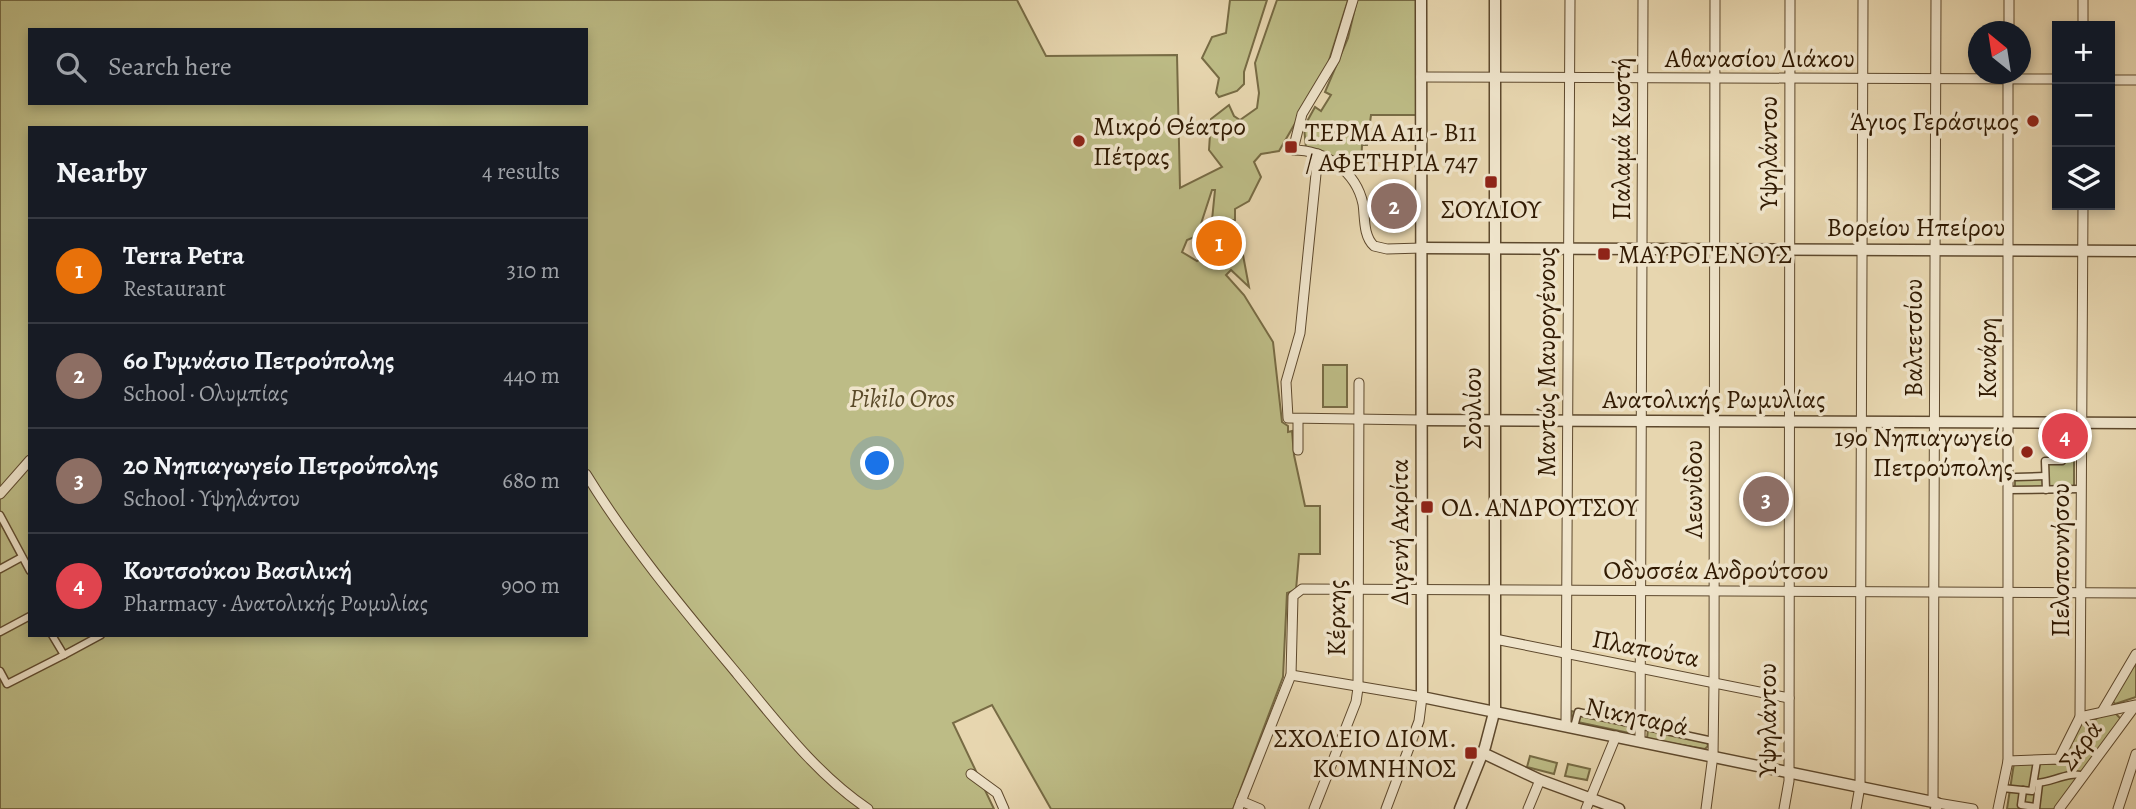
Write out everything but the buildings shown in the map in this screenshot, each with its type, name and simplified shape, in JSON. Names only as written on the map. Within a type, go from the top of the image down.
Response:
[{"type":"street","name":"Βορείου Ηπείρου","points":[[1353,0],[1335,59],[1302,114],[1293,150],[1318,154],[1335,162],[1354,183],[1362,201],[1370,243],[1387,249],[2136,251]]},
{"type":"street","name":"Διγενή Ακρίτα","points":[[1386,809],[1419,721],[1422,697],[1421,0]]},
{"type":"street","name":"Σουλίου","points":[[1460,809],[1483,753],[1495,709],[1494,0]]},
{"type":"street","name":"Μαντώς Μαυρογένους","points":[[1570,0],[1566,249],[1566,653],[1570,726]]},
{"type":"street","name":"Παλαμά Κωστή","points":[[1640,741],[1643,0]]},
{"type":"street","name":"Λεωνίδου","points":[[1706,809],[1713,755],[1714,683],[1715,0]]},
{"type":"street","name":"Υψηλάντου","points":[[1784,809],[1789,772],[1790,0]]},
{"type":"street","points":[[1856,809],[1860,786],[1863,0]]},
{"type":"street","name":"Βαλτετσίου","points":[[1935,804],[1936,0]]},
{"type":"street","points":[[2009,0],[2009,21]]},
{"type":"street","points":[[2083,0],[2083,21]]},
{"type":"street","name":"Αθανασίου Διάκου","points":[[1421,77],[1968,78]]},
{"type":"street","name":"Αθανασίου Διάκου","points":[[2031,77],[2052,79]]},
{"type":"street","points":[[2115,80],[2136,80]]},
{"type":"street","name":"Κανάρη","points":[[1998,809],[2007,761],[2008,84]]},
{"type":"street","points":[[1298,450],[1294,420],[1288,416],[1286,382],[1300,333],[1318,154]]},
{"type":"street","name":"Πελοποννήσου","points":[[2080,717],[2083,210]]},
{"type":"street","name":"Κέρκης","points":[[1314,809],[1356,702],[1358,688],[1359,383]]},
{"type":"street","name":"Ανατολικής Ρωμυλίας","points":[[1294,420],[2136,423]]},
{"type":"street","points":[[2046,490],[2045,461],[2062,461]]},
{"type":"street","points":[[0,494],[28,462]]},
{"type":"street","points":[[2016,477],[2045,476]]},
{"type":"street","points":[[588,477],[663,585],[787,734],[839,789],[868,809]]},
{"type":"street","points":[[2008,490],[2080,489]]},
{"type":"street","points":[[0,515],[28,566]]},
{"type":"street","points":[[0,569],[22,557]]},
{"type":"street","name":"Οδυσσέα Ανδρούτσου","points":[[1291,675],[1293,596],[1302,589],[2136,593]]},
{"type":"street","points":[[0,632],[28,617]]},
{"type":"street","points":[[53,637],[64,655]]},
{"type":"street","points":[[0,671],[7,684],[97,637]]},
{"type":"street","name":"Πλαπούτα","points":[[1495,639],[1789,698]]},
{"type":"street","points":[[2103,710],[2136,654]]},
{"type":"street","points":[[1260,809],[1240,805],[1291,675]]},
{"type":"street","name":"Νικηταρά","points":[[1291,675],[1495,709],[1935,804],[1973,809]]},
{"type":"street","points":[[2007,761],[2059,759],[2080,717],[2103,710],[2135,706]]},
{"type":"street","name":"Σκρά","points":[[2059,809],[2135,706]]},
{"type":"street","name":"Νικηταρά","points":[[1570,726],[1578,712],[1713,741]]},
{"type":"street","points":[[1598,732],[1602,717]]},
{"type":"street","points":[[1588,804],[1614,735],[1615,720]]},
{"type":"street","points":[[1656,744],[1659,729]]},
{"type":"street","points":[[1685,750],[1689,735]]},
{"type":"street","points":[[1483,753],[1588,804],[1619,809]]},
{"type":"street","points":[[2118,809],[2133,777],[2136,754]]},
{"type":"street","points":[[2023,790],[2021,804],[2036,808],[2037,761]]},
{"type":"street","points":[[971,774],[997,793],[1004,809]]},
{"type":"street","points":[[2036,783],[2077,774],[2084,776]]},
{"type":"street","points":[[1528,809],[1540,780]]},
{"type":"street","points":[[2002,788],[2032,791],[2036,783]]},
{"type":"green space","name":"Pikilo Oros","points":[[0,0],[1017,0],[1046,56],[1177,55],[1180,188],[1222,167],[1209,150],[1211,119],[1229,105],[1234,116],[1240,120],[1257,108],[1259,93],[1255,63],[1277,0],[1348,0],[1326,70],[1279,151],[1261,154],[1254,162],[1261,177],[1249,201],[1235,209],[1235,220],[1212,220],[1215,190],[1212,190],[1197,236],[1187,240],[1182,252],[1197,261],[1204,257],[1204,262],[1219,263],[1220,249],[1238,249],[1243,255],[1249,287],[1231,270],[1226,275],[1244,295],[1273,342],[1282,422],[1288,426],[1288,432],[1292,431],[1294,455],[1305,506],[1320,506],[1320,554],[1299,554],[1296,590],[1287,593],[1283,677],[1233,809],[1051,809],[992,705],[953,723],[994,809],[0,809]]},
{"type":"green space","points":[[1230,0],[1267,0],[1244,72],[1244,84],[1237,91],[1219,97],[1216,93],[1219,78],[1202,58],[1212,37],[1226,33]]},
{"type":"green space","points":[[1357,0],[1417,0],[1417,115],[1371,115],[1367,145],[1362,145],[1361,170],[1306,148],[1304,127],[1315,107],[1321,111],[1331,95],[1325,92],[1348,38]]},
{"type":"green space","points":[[1323,365],[1347,365],[1347,407],[1323,407]]},
{"type":"green space","points":[[2044,460],[2074,460],[2074,488],[2015,488],[2015,476],[2043,475]]},
{"type":"green space","points":[[2136,659],[2136,697],[2115,704],[2112,700]]},
{"type":"green space","points":[[1571,711],[1631,725],[1633,730],[1629,733],[1573,721]]},
{"type":"green space","points":[[2115,713],[2121,719],[2056,809],[2007,809],[2014,763],[2062,764],[2083,718],[2096,719],[2101,715]]},
{"type":"green space","points":[[1648,729],[1707,742],[1708,746],[1705,749],[1647,739]]},
{"type":"green space","points":[[1530,756],[1557,763],[1554,774],[1527,767]]},
{"type":"green space","points":[[1568,764],[1590,769],[1587,780],[1565,776]]},
{"type":"place","name":"Άγιος Γεράσιμος","points":[[2033,121]]},
{"type":"place","name":"Μικρό Θέατρο Πέτρας","points":[[1079,141]]},
{"type":"place","name":"ΤΕΡΜΑ Α11 - Β11 / ΑΦΕΤΗΡΙΑ 747","points":[[1291,147]]},
{"type":"place","name":"ΣΟΥΛΙΟΥ","points":[[1491,182]]},
{"type":"place","name":"6ο Γυμνάσιο Πετρούπολης","points":[[1394,206]]},
{"type":"place","name":"Terra Petra","points":[[1219,243]]},
{"type":"place","name":"ΜΑΥΡΟΓΕΝΟΥΣ","points":[[1604,254]]},
{"type":"place","name":"Κουτσούκου Βασιλική","points":[[2065,436]]},
{"type":"place","name":"19ο Νηπιαγωγείο Πετρούπολης","points":[[2027,452]]},
{"type":"place","name":"20 Νηπιαγωγείο Πετρούπολης","points":[[1766,499]]},
{"type":"place","name":"ΟΔ. ΑΝΔΡΟΥΤΣΟΥ","points":[[1427,507]]},
{"type":"place","name":"ΣΧΟΛΕΙΟ ΔΙΟΜ. ΚΟΜΝΗΝΟΣ","points":[[1471,753]]}]
